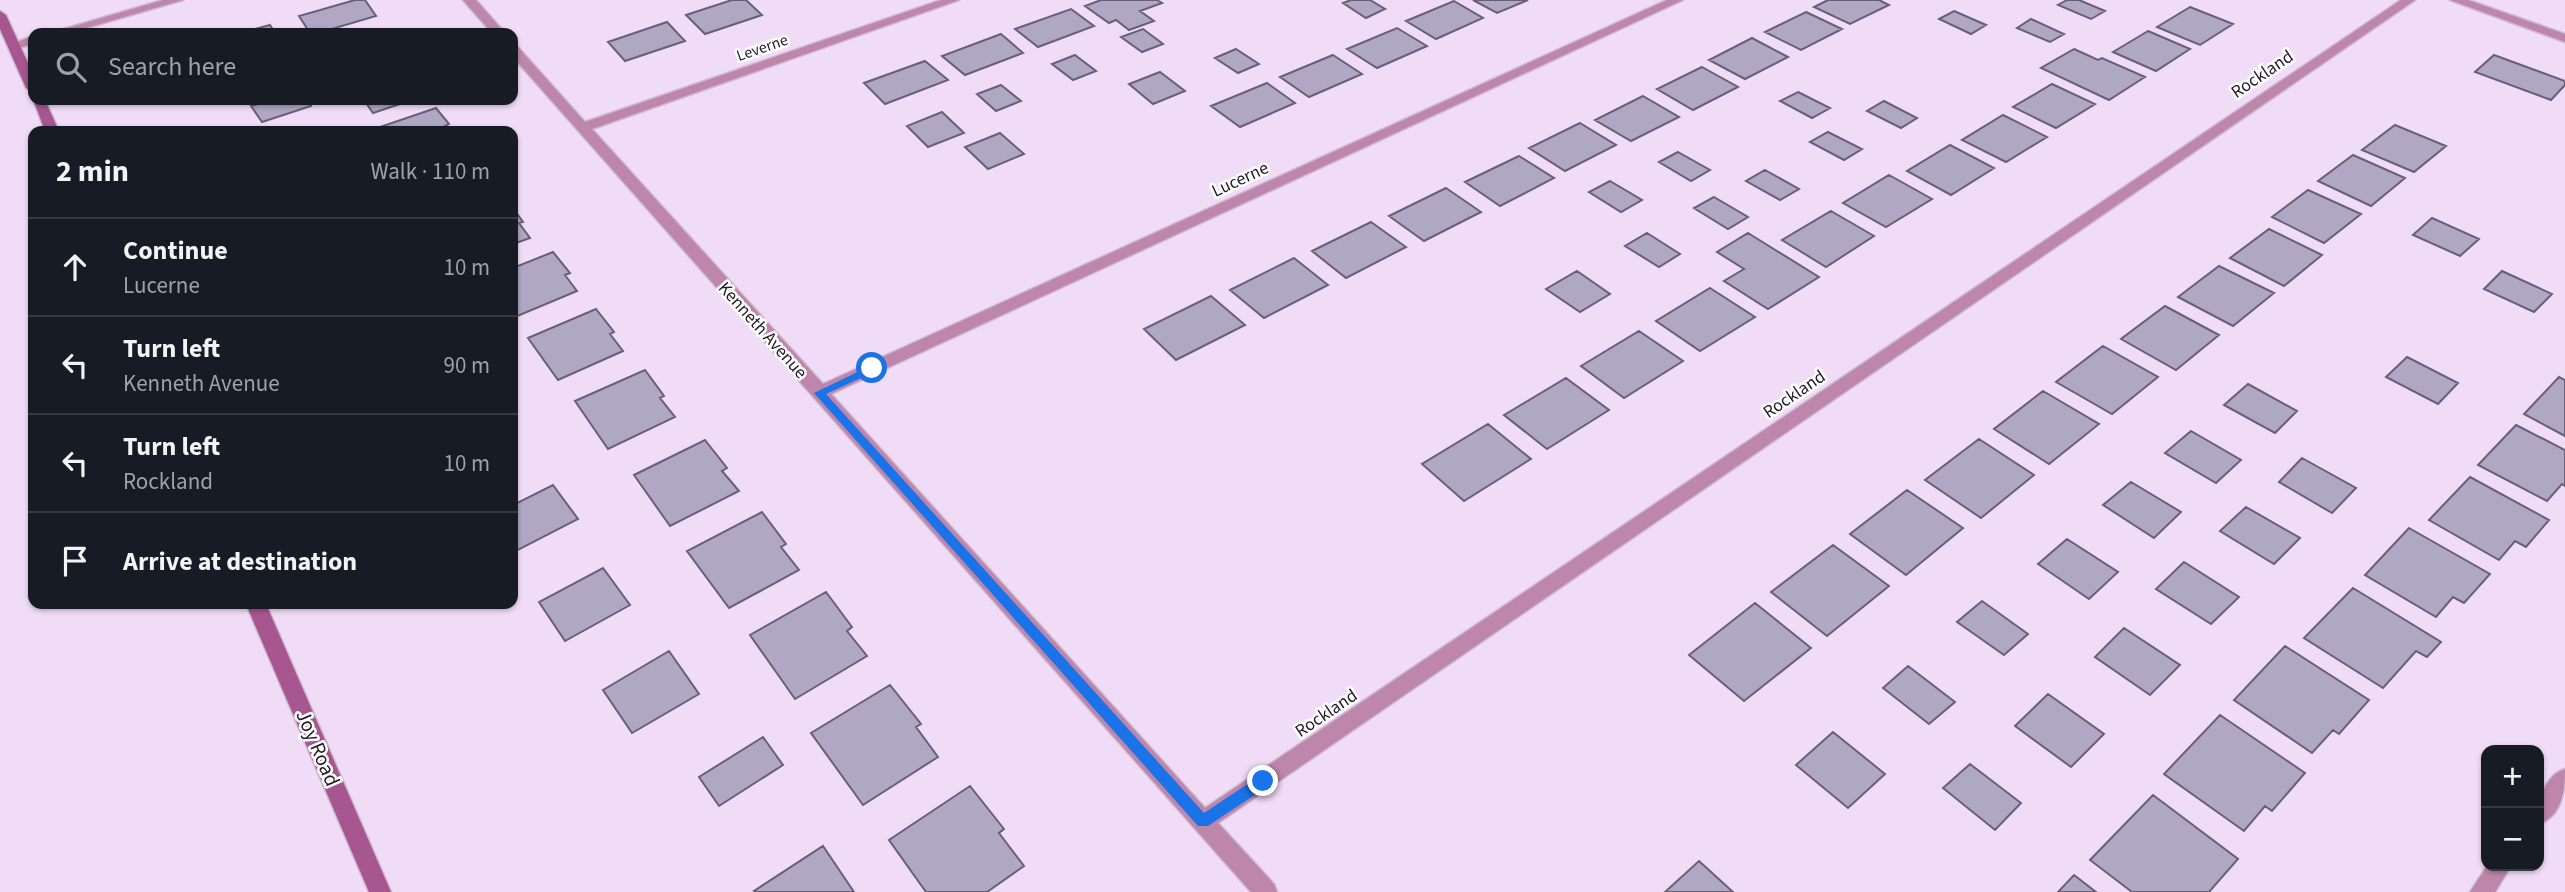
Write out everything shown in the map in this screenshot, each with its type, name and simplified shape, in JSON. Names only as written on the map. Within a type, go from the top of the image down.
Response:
[{"type":"main road","points":[[0,15],[28,76]]},
{"type":"main road","points":[[40,105],[50,126]]},
{"type":"main road","name":"Joy Road","points":[[258,609],[376,890]]},
{"type":"street","points":[[75,28],[177,0]]},
{"type":"street","points":[[469,0],[494,28]]},
{"type":"street","name":"Leverne","points":[[583,127],[953,0]]},
{"type":"street","name":"Lucerne","points":[[819,393],[1677,0]]},
{"type":"street","name":"Rockland","points":[[1203,821],[2409,0]]},
{"type":"street","points":[[2456,0],[2565,38]]},
{"type":"street","points":[[15,45],[28,41]]},
{"type":"street","name":"Kenneth Avenue","points":[[518,55],[1266,892]]},
{"type":"street","points":[[2543,808],[2565,778]]},
{"type":"street","points":[[2481,892],[2496,871]]},
{"type":"building","points":[[355,0],[365,0],[376,16],[335,28],[307,28],[299,16]]},
{"type":"building","points":[[732,0],[746,0],[762,15],[705,34],[686,15]]},
{"type":"building","points":[[1101,0],[1157,0],[1162,3],[1140,11],[1154,21],[1129,30],[1116,20],[1109,23],[1085,6]]},
{"type":"building","points":[[1370,0],[1385,9],[1366,18],[1343,3]]},
{"type":"building","points":[[1473,0],[1528,0],[1497,13]]},
{"type":"building","points":[[1828,0],[1879,0],[1889,5],[1850,24],[1814,7]]},
{"type":"building","points":[[2067,0],[2079,0],[2105,11],[2091,19],[2058,5]]},
{"type":"building","points":[[1454,1],[1483,18],[1436,39],[1406,21]]},
{"type":"building","points":[[2190,7],[2233,24],[2200,45],[2157,27]]},
{"type":"building","points":[[1071,9],[1094,26],[1038,47],[1015,29]]},
{"type":"building","points":[[1954,11],[1986,25],[1971,34],[1939,19]]},
{"type":"building","points":[[1806,12],[1842,29],[1801,50],[1765,32]]},
{"type":"building","points":[[2031,19],[2064,34],[2050,42],[2017,28]]},
{"type":"building","points":[[667,22],[685,41],[625,61],[608,42]]},
{"type":"building","points":[[1397,28],[1427,46],[1377,68],[1347,49]]},
{"type":"building","points":[[1143,29],[1163,44],[1142,52],[1121,37]]},
{"type":"building","points":[[2148,31],[2190,49],[2156,71],[2113,52]]},
{"type":"building","points":[[1001,34],[1023,53],[965,75],[942,56]]},
{"type":"building","points":[[1752,38],[1788,57],[1745,79],[1709,60]]},
{"type":"building","points":[[1236,49],[1259,64],[1238,73],[1215,58]]},
{"type":"building","points":[[2074,49],[2145,77],[2109,100],[2041,68]]},
{"type":"building","points":[[1075,55],[1096,71],[1073,80],[1052,64]]},
{"type":"building","points":[[1333,55],[1362,74],[1309,97],[1280,77]]},
{"type":"building","points":[[2494,55],[2565,81],[2565,85],[2551,100],[2475,72]]},
{"type":"building","points":[[925,61],[948,80],[885,104],[864,83]]},
{"type":"building","points":[[1702,67],[1738,87],[1693,110],[1657,89]]},
{"type":"building","points":[[1160,72],[1185,91],[1153,104],[1129,84]]},
{"type":"building","points":[[1267,83],[1295,103],[1240,127],[1211,106]]},
{"type":"building","points":[[2052,84],[2095,104],[2056,128],[2013,107]]},
{"type":"building","points":[[1001,85],[1021,101],[996,111],[977,94]]},
{"type":"building","points":[[1798,92],[1830,108],[1812,118],[1780,101]]},
{"type":"building","points":[[1643,96],[1679,117],[1631,141],[1595,120]]},
{"type":"building","points":[[1884,101],[1917,118],[1901,128],[1867,111]]},
{"type":"building","points":[[310,105],[311,106],[262,122],[251,106]]},
{"type":"building","points":[[367,105],[397,105],[373,113]]},
{"type":"building","points":[[436,108],[449,124],[445,126],[383,126]]},
{"type":"building","points":[[942,112],[964,133],[928,147],[907,126]]},
{"type":"building","points":[[2003,115],[2047,137],[2006,162],[1962,140]]},
{"type":"building","points":[[1580,123],[1616,145],[1565,171],[1529,148]]},
{"type":"building","points":[[2395,125],[2446,146],[2414,172],[2362,150]]},
{"type":"building","points":[[1828,132],[1862,149],[1844,160],[1810,142]]},
{"type":"building","points":[[1000,133],[1024,154],[988,169],[965,147]]},
{"type":"building","points":[[1950,145],[1994,168],[1951,195],[1907,171]]},
{"type":"building","points":[[1678,152],[1710,170],[1691,181],[1659,162]]},
{"type":"building","points":[[2353,155],[2405,178],[2371,206],[2318,181]]},
{"type":"building","points":[[1519,156],[1554,178],[1500,206],[1465,182]]},
{"type":"building","points":[[1765,170],[1799,189],[1780,200],[1746,181]]},
{"type":"building","points":[[1889,175],[1932,199],[1886,227],[1843,203]]},
{"type":"building","points":[[1610,181],[1642,200],[1621,212],[1589,192]]},
{"type":"building","points":[[1446,188],[1481,212],[1424,241],[1389,216]]},
{"type":"building","points":[[2308,190],[2361,214],[2324,243],[2272,217]]},
{"type":"building","points":[[1714,197],[1748,217],[1728,229],[1694,208]]},
{"type":"building","points":[[1831,211],[1874,236],[1826,267],[1782,240]]},
{"type":"building","points":[[518,215],[523,222],[519,223],[530,238],[518,242]]},
{"type":"building","points":[[2432,218],[2479,239],[2460,256],[2413,235]]},
{"type":"building","points":[[1371,222],[1406,247],[1346,278],[1312,251]]},
{"type":"building","points":[[2269,229],[2322,255],[2284,286],[2230,258]]},
{"type":"building","points":[[1647,233],[1680,254],[1659,267],[1625,246]]},
{"type":"building","points":[[1748,233],[1819,277],[1768,309],[1724,281],[1744,269],[1717,252]]},
{"type":"building","points":[[553,252],[570,273],[565,275],[577,291],[518,316],[518,266]]},
{"type":"building","points":[[1294,258],[1328,285],[1264,318],[1230,290]]},
{"type":"building","points":[[2219,266],[2274,293],[2233,326],[2178,297]]},
{"type":"building","points":[[1577,271],[1610,294],[1580,312],[1546,289]]},
{"type":"building","points":[[2502,271],[2552,294],[2534,312],[2484,289]]},
{"type":"building","points":[[1710,288],[1755,317],[1700,351],[1656,321]]},
{"type":"building","points":[[1211,296],[1245,325],[1176,360],[1144,329]]},
{"type":"building","points":[[2165,306],[2219,335],[2176,370],[2121,339]]},
{"type":"building","points":[[596,309],[614,332],[610,334],[623,351],[558,380],[528,338]]},
{"type":"building","points":[[1639,331],[1683,361],[1624,398],[1581,366]]},
{"type":"building","points":[[2103,346],[2158,377],[2112,414],[2056,382]]},
{"type":"building","points":[[2407,357],[2458,383],[2438,404],[2386,377]]},
{"type":"building","points":[[645,370],[664,396],[660,398],[675,417],[608,449],[575,401]]},
{"type":"building","points":[[2559,377],[2565,380],[2565,436],[2524,414]]},
{"type":"building","points":[[1566,378],[1609,410],[1547,449],[1504,415]]},
{"type":"building","points":[[2248,384],[2297,411],[2275,433],[2224,405]]},
{"type":"building","points":[[2043,391],[2099,424],[2049,464],[1994,429]]},
{"type":"building","points":[[1488,424],[1531,459],[1464,501],[1422,464]]},
{"type":"building","points":[[2516,425],[2565,450],[2565,486],[2562,484],[2547,501],[2478,465]]},
{"type":"building","points":[[2191,431],[2241,460],[2216,483],[2165,453]]},
{"type":"building","points":[[1979,439],[2034,475],[1981,518],[1925,480]]},
{"type":"building","points":[[705,440],[727,468],[722,471],[739,491],[670,526],[634,475]]},
{"type":"building","points":[[2302,458],[2356,488],[2332,513],[2279,482]]},
{"type":"building","points":[[2470,477],[2549,520],[2526,547],[2515,541],[2499,560],[2429,520]]},
{"type":"building","points":[[2131,482],[2181,512],[2154,538],[2103,505]]},
{"type":"building","points":[[553,485],[578,519],[518,550],[518,502]]},
{"type":"building","points":[[1907,490],[1963,528],[1906,575],[1850,534]]},
{"type":"building","points":[[2246,507],[2300,538],[2274,564],[2220,531]]},
{"type":"building","points":[[762,512],[786,544],[781,547],[799,570],[729,608],[687,551]]},
{"type":"building","points":[[2409,528],[2490,574],[2464,603],[2453,597],[2436,617],[2365,575]]},
{"type":"building","points":[[2067,539],[2118,572],[2089,599],[2038,564]]},
{"type":"building","points":[[1833,545],[1889,586],[1827,636],[1771,592]]},
{"type":"building","points":[[2184,562],[2239,597],[2211,624],[2156,589]]},
{"type":"building","points":[[603,568],[630,605],[565,641],[539,602]]},
{"type":"building","points":[[2353,588],[2441,642],[2427,657],[2416,651],[2383,688],[2304,638]]},
{"type":"building","points":[[826,592],[852,627],[847,631],[867,656],[795,699],[750,635]]},
{"type":"building","points":[[1982,601],[2028,634],[2004,655],[1957,622]]},
{"type":"building","points":[[1755,603],[1811,648],[1744,701],[1689,655]]},
{"type":"building","points":[[2124,628],[2180,665],[2150,695],[2095,657]]},
{"type":"building","points":[[2285,646],[2369,700],[2339,734],[2333,730],[2312,753],[2234,700]]},
{"type":"building","points":[[669,651],[699,694],[632,733],[603,690]]},
{"type":"building","points":[[1908,666],[1955,702],[1929,724],[1883,688]]},
{"type":"building","points":[[890,685],[921,724],[916,727],[938,757],[863,805],[811,733]]},
{"type":"building","points":[[2048,694],[2104,734],[2071,767],[2015,726]]},
{"type":"building","points":[[2220,715],[2305,773],[2272,811],[2265,806],[2244,831],[2164,774]]},
{"type":"building","points":[[1833,732],[1885,774],[1848,808],[1796,765]]},
{"type":"building","points":[[763,737],[783,765],[719,806],[699,777]]},
{"type":"building","points":[[1970,764],[2021,803],[1995,830],[1943,788]]},
{"type":"building","points":[[970,786],[1004,829],[999,833],[1024,866],[987,892],[926,892],[889,840]]},
{"type":"building","points":[[2153,795],[2238,859],[2209,892],[2132,892],[2090,860]]},
{"type":"building","points":[[823,846],[854,892],[754,891]]},
{"type":"building","points":[[1699,861],[1733,892],[1665,892]]},
{"type":"building","points":[[2074,875],[2096,892],[2058,892]]},
{"type":"route","points":[[872,368],[819,393],[1203,821],[1263,781]]}]
